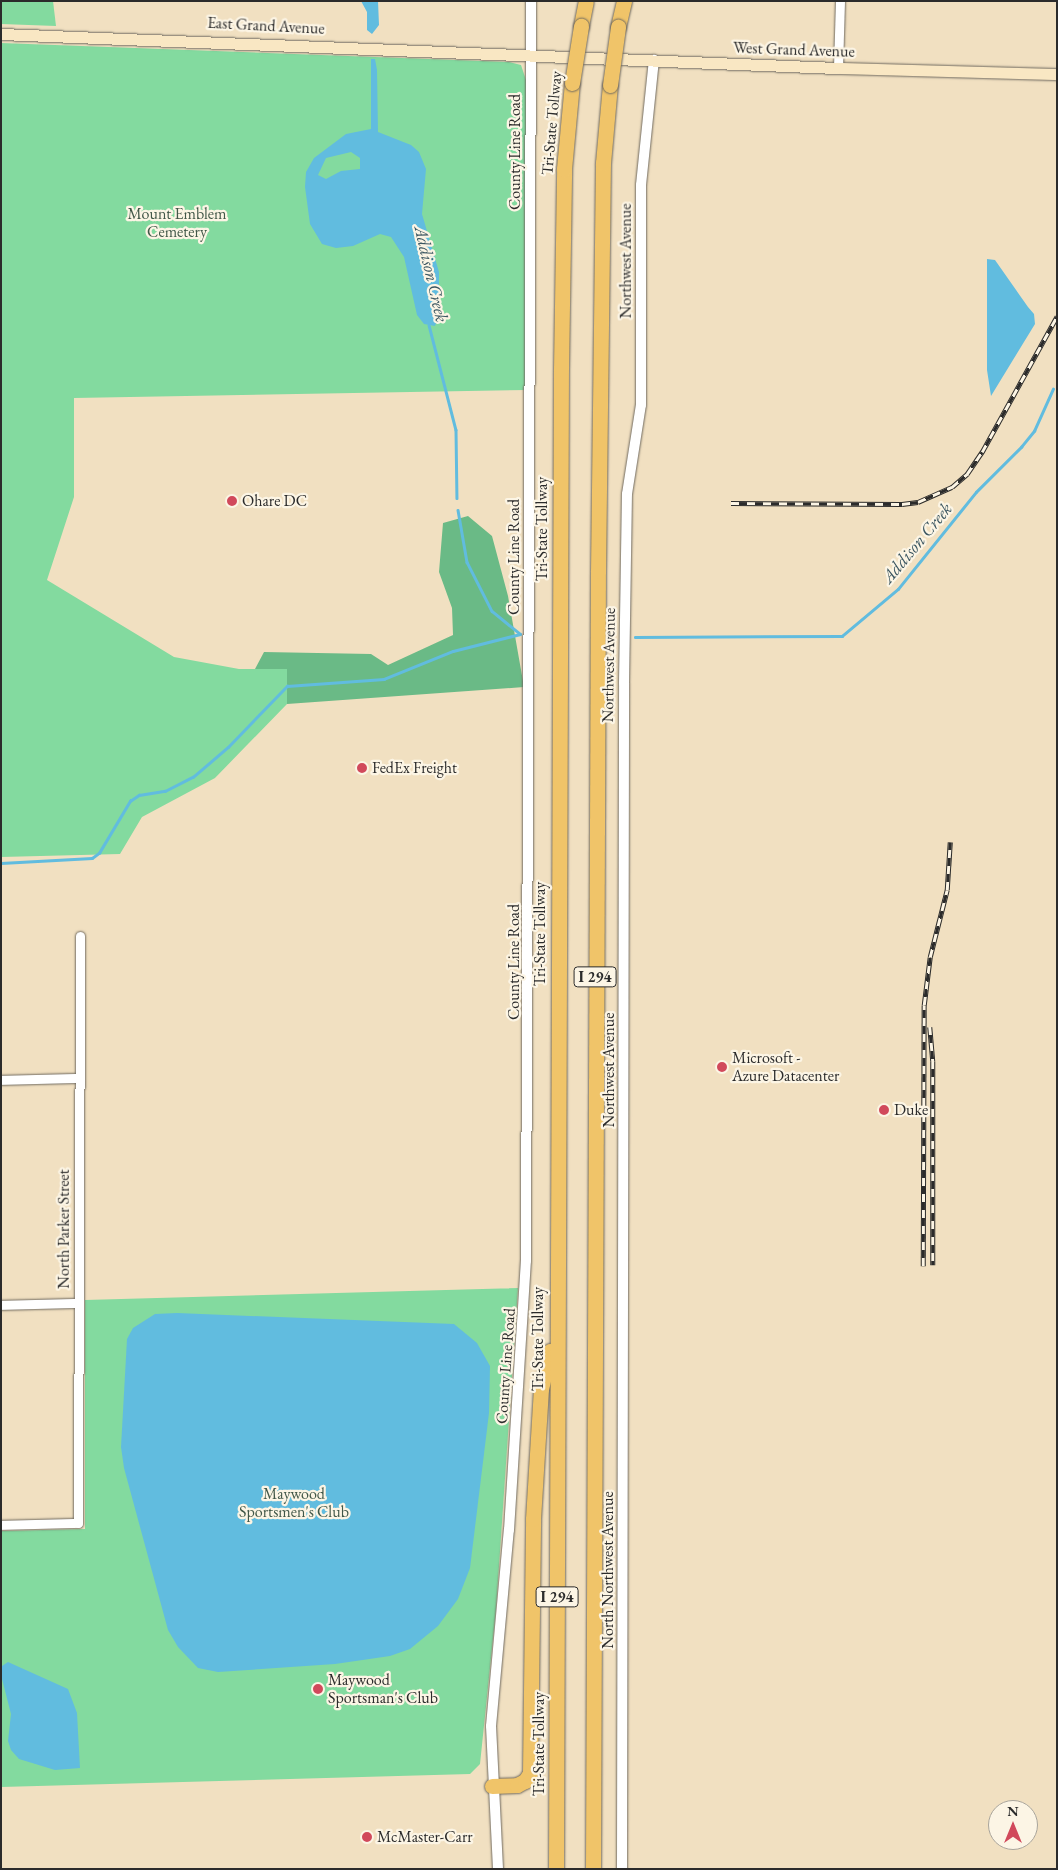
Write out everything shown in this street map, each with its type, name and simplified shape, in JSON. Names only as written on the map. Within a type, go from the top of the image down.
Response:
[{"type":"highway","name":"Tri-State Tollway","points":[[556,1869],[556,1325],[561,330],[564,169],[572,83],[586,1]]},
{"type":"highway","name":"I 294","points":[[593,1869],[598,513],[603,163],[610,85],[618,27],[624,1]]},
{"type":"highway","points":[[492,1786],[517,1785],[525,1781],[530,1773],[533,1509],[541,1389],[556,1325]]},
{"type":"main road","name":"East Grand Avenue","points":[[1,34],[530,54]]},
{"type":"main road","name":"West Grand Avenue","points":[[530,54],[838,68],[1057,74]]},
{"type":"street","name":"County Line Road","points":[[498,1869],[492,1786],[491,1726],[509,1530],[526,1289],[531,1]]},
{"type":"street","points":[[838,68],[840,1]]},
{"type":"street","name":"Northwest Avenue","points":[[624,1272],[624,683],[627,503],[642,406],[641,185],[654,60]]},
{"type":"street","name":"North Parker Street","points":[[1,1525],[78,1523],[80,936]]},
{"type":"street","points":[[1,1080],[80,1078]]},
{"type":"street","name":"North Northwest Avenue","points":[[622,1869],[624,1272]]},
{"type":"street","points":[[1,1305],[78,1303]]},
{"type":"green space","points":[[1,1],[53,1],[56,26],[1,24]]},
{"type":"green space","name":"Mount Emblem Cemetery","points":[[1,43],[509,62],[521,65],[526,80],[527,390],[74,398],[74,497],[47,580],[174,657],[239,669],[287,669],[287,704],[215,778],[142,817],[120,854],[1,857]]},
{"type":"green space","points":[[468,516],[492,536],[508,596],[524,687],[287,704],[287,669],[255,669],[264,652],[371,654],[388,665],[453,635],[452,608],[439,572],[443,523]]},
{"type":"green space","name":"Maywood Sportsmen's Club","points":[[518,1288],[496,1610],[480,1764],[470,1774],[1,1787],[1,1531],[85,1529],[85,1300]]},
{"type":"water","points":[[361,1],[378,1],[379,25],[372,34],[367,30],[367,12]]},
{"type":"water","points":[[371,59],[375,59],[377,70],[378,132],[411,145],[419,152],[426,169],[422,214],[439,272],[439,314],[435,326],[424,324],[417,315],[404,257],[391,237],[380,234],[353,246],[336,248],[322,244],[310,224],[305,187],[306,172],[314,158],[346,134],[371,129]],"holes":[[[351,152],[360,158],[360,169],[341,171],[326,179],[318,175],[326,158]]]},
{"type":"water","points":[[987,259],[995,260],[1034,314],[1035,324],[991,396],[987,370]]},
{"type":"water","points":[[177,1313],[454,1324],[477,1343],[490,1366],[489,1413],[470,1568],[458,1599],[438,1626],[410,1649],[390,1656],[335,1664],[218,1672],[198,1668],[178,1647],[168,1630],[124,1468],[121,1447],[127,1339],[133,1328],[155,1314]]},
{"type":"water","points":[[8,1662],[68,1689],[77,1713],[80,1768],[55,1770],[19,1759],[11,1750],[8,1741],[11,1714],[1,1675],[2,1666]]},
{"type":"waterway","name":"Addison Creek","points":[[429,325],[456,430],[457,498]]},
{"type":"waterway","name":"Addison Creek","points":[[635,637],[842,636],[898,589],[976,492],[1021,447],[1034,431],[1053,389]]},
{"type":"waterway","name":"Addison Creek","points":[[458,510],[467,562],[492,611],[520,634]]},
{"type":"waterway","points":[[1,863],[92,858],[99,853],[130,801],[139,795],[165,791],[193,777],[228,747],[287,686],[384,679],[453,651],[520,634]]},
{"type":"railway","points":[[731,503],[902,504],[918,502],[952,487],[967,474],[982,452],[1057,316]]},
{"type":"railway","points":[[923,1266],[924,1005],[930,957],[947,890],[950,842]]},
{"type":"railway","points":[[930,1027],[933,1061],[933,1265]]},
{"type":"place","name":"Ohare DC","points":[[232,501]]},
{"type":"place","name":"FedEx Freight","points":[[362,768]]},
{"type":"place","name":"Microsoft - Azure Datacenter","points":[[722,1067]]},
{"type":"place","name":"Duke","points":[[884,1110]]},
{"type":"place","name":"Maywood Sportsman's Club","points":[[318,1689]]},
{"type":"place","name":"McMaster-Carr","points":[[367,1837]]}]
